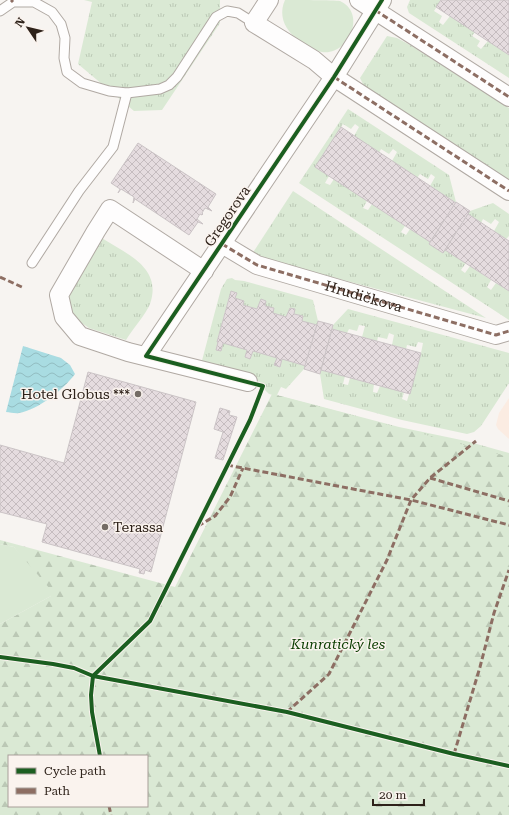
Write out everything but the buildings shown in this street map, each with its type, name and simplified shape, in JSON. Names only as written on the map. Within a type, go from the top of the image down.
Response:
[{"type":"street","points":[[269,0],[254,23],[314,60],[334,77],[509,191]]},
{"type":"street","points":[[359,0],[379,5],[509,97]]},
{"type":"street","name":"Gregorova","points":[[146,356],[334,77],[379,5]]},
{"type":"street","points":[[204,271],[110,209],[59,295],[64,316],[80,336],[128,352],[248,382]]},
{"type":"street","name":"Hrudičkova","points":[[222,244],[257,265],[496,335],[509,331]]},
{"type":"lane","points":[[0,11],[13,2],[34,2],[52,12],[61,24],[65,38],[64,58],[67,72],[82,83],[108,91],[127,93],[160,90],[169,85],[177,77],[216,17],[227,10],[238,13],[254,23]]},
{"type":"lane","points":[[32,263],[79,191],[113,147],[127,93]]},
{"type":"shaded area","points":[[509,398],[509,439],[498,429],[496,425],[499,413]]},
{"type":"green space","points":[[84,0],[220,0],[220,23],[162,110],[134,111],[78,64],[92,2]]},
{"type":"green space","points":[[285,0],[340,1],[348,7],[352,15],[353,23],[347,41],[332,51],[322,52],[313,49],[292,35],[285,24],[282,12]]},
{"type":"green space","points":[[410,0],[441,0],[434,11],[442,16],[439,22],[443,25],[450,16],[475,32],[472,36],[480,41],[477,46],[481,49],[488,41],[509,55],[509,78],[409,13],[407,7]]},
{"type":"green space","points":[[387,36],[397,38],[410,45],[509,108],[509,184],[365,88],[360,78]]},
{"type":"green space","points":[[348,109],[449,175],[456,203],[430,186],[435,177],[431,174],[428,179],[420,174],[417,178],[392,161],[397,152],[393,149],[389,154],[381,149],[379,153],[354,136],[359,127],[355,124],[351,129],[343,124],[315,167],[329,176],[325,183],[330,185],[334,179],[367,201],[363,208],[368,210],[372,204],[405,226],[401,232],[406,235],[410,229],[466,263],[461,270],[465,273],[470,266],[491,280],[487,287],[491,290],[496,283],[509,291],[509,320],[299,183]]},
{"type":"green space","points":[[293,191],[486,318],[268,260],[252,254]]},
{"type":"green space","points":[[493,203],[509,214],[509,236],[506,239],[494,231],[499,222],[495,219],[491,224],[483,219],[481,223],[468,214],[470,211]]},
{"type":"green space","points":[[100,237],[130,255],[146,271],[151,280],[153,291],[150,304],[126,340],[89,328],[76,319],[70,308],[68,294]]},
{"type":"green space","points":[[232,278],[313,300],[318,321],[317,325],[302,321],[303,316],[294,314],[295,309],[290,308],[286,317],[273,313],[265,306],[266,301],[261,300],[257,309],[243,305],[244,301],[235,298],[237,293],[229,297],[216,349],[221,351],[223,343],[247,350],[245,357],[250,359],[253,351],[277,358],[275,365],[280,367],[282,359],[306,366],[286,389],[281,387],[277,395],[399,427],[466,441],[509,453],[509,459],[269,394],[259,384],[200,368],[221,289],[227,279]]},
{"type":"green space","points":[[348,309],[509,353],[509,383],[481,426],[474,432],[467,434],[402,420],[324,399],[320,374],[321,370],[345,376],[343,384],[348,385],[350,378],[374,384],[373,392],[377,393],[380,386],[404,392],[402,399],[407,401],[421,353],[423,343],[418,342],[416,347],[407,345],[406,349],[392,345],[394,335],[389,333],[387,339],[378,337],[377,341],[362,337],[365,326],[359,325],[357,331],[349,329],[347,333],[332,329],[333,325]]},
{"type":"green space","name":"Kunratický les","points":[[272,394],[509,457],[509,815],[0,815],[0,624],[51,596],[14,547],[0,544],[0,540],[175,587]]},
{"type":"green space","points":[[0,544],[14,547],[50,589],[51,596],[0,624]]},
{"type":"water","points":[[23,346],[61,358],[70,365],[75,374],[50,398],[34,408],[17,413],[6,412]]},
{"type":"marked path","points":[[375,10],[509,97]]},
{"type":"marked path","points":[[334,77],[509,191]]},
{"type":"marked path","points":[[222,244],[257,265],[496,335],[509,331]]},
{"type":"marked path","points":[[0,277],[24,288]]},
{"type":"marked path","points":[[287,712],[329,674],[387,560],[411,500],[430,478],[476,441]]},
{"type":"marked path","points":[[227,465],[411,500],[509,525]]},
{"type":"marked path","points":[[198,526],[215,516],[230,497],[243,468]]},
{"type":"marked path","points":[[430,478],[509,501]]},
{"type":"marked path","points":[[454,754],[480,667],[494,613],[509,570]]},
{"type":"marked path","points":[[109,807],[111,815]]},
{"type":"cycle path","points":[[100,755],[92,712],[91,695],[93,676],[150,621],[250,420],[263,386],[146,356],[334,77],[382,0]]},
{"type":"cycle path","points":[[0,657],[74,668],[93,676],[287,712],[454,754],[509,766]]},
{"type":"place","name":"Hotel Globus ***","points":[[138,394]]},
{"type":"place","name":"Terassa","points":[[105,527]]}]
